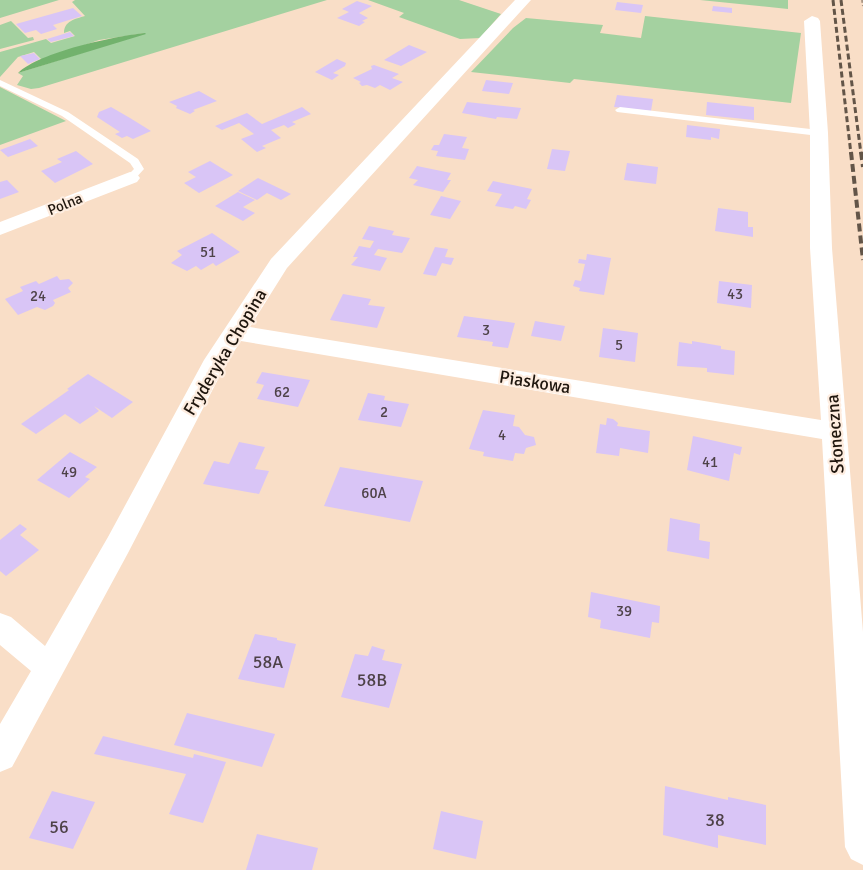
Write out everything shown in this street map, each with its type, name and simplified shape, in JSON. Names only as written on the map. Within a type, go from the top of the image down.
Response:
[{"type":"street","name":"Fryderyka Chopina","points":[[0,756],[216,360],[279,264],[523,0]]},
{"type":"street","name":"Słoneczna","points":[[812,21],[819,133],[821,248],[863,847]]},
{"type":"street","name":"Polna","points":[[0,230],[130,178]]},
{"type":"street","name":"Piaskowa","points":[[235,332],[835,432]]},
{"type":"street","points":[[0,626],[49,668]]},
{"type":"lane","points":[[0,83],[64,114],[135,161],[139,169],[130,178]]},
{"type":"lane","points":[[620,110],[819,133]]},
{"type":"path","points":[[862,0],[863,6]]},
{"type":"green space","points":[[0,0],[59,0],[0,18]]},
{"type":"green space","points":[[75,0],[327,0],[39,88],[31,89],[17,85],[23,76],[18,73],[145,33],[99,40],[42,60],[34,52],[18,57],[0,77],[0,52],[46,39],[51,43],[75,36],[70,31],[64,33],[64,29],[68,23],[85,16],[72,2]]},
{"type":"green space","points":[[368,0],[459,0],[501,14],[480,38],[460,39],[399,17],[404,13]]},
{"type":"green space","points":[[700,0],[788,0],[788,9]]},
{"type":"green space","points":[[645,16],[801,33],[791,103],[574,79],[570,83],[471,72],[513,28],[526,18],[603,25],[600,33],[641,38]]},
{"type":"green space","points":[[11,21],[28,38],[33,37],[34,40],[0,49],[0,25]]},
{"type":"green space","points":[[145,33],[18,73],[42,58],[78,46]]},
{"type":"green space","points":[[0,87],[66,121],[0,145]]},
{"type":"building","points":[[357,1],[372,6],[359,13],[368,18],[362,21],[365,22],[359,26],[337,18],[349,12],[342,9]]},
{"type":"building","points":[[617,2],[643,5],[641,13],[615,10]]},
{"type":"building","points":[[713,6],[732,8],[732,13],[712,11]]},
{"type":"building","points":[[73,8],[82,16],[53,25],[57,29],[41,34],[36,30],[25,33],[16,24]]},
{"type":"building","points":[[70,32],[74,36],[51,42],[47,39]]},
{"type":"building","points":[[409,45],[427,52],[401,66],[384,60]]},
{"type":"building","points":[[34,53],[40,59],[28,64],[20,56]]},
{"type":"building","points":[[337,59],[346,63],[333,73],[339,75],[332,80],[315,72]]},
{"type":"building","points":[[371,66],[399,74],[392,78],[403,82],[390,90],[380,85],[375,88],[362,86],[359,83],[361,82],[353,78],[372,69]]},
{"type":"building","points":[[486,80],[513,83],[509,94],[482,91]]},
{"type":"building","points":[[199,91],[217,101],[193,110],[195,111],[190,114],[169,102]]},
{"type":"building","points":[[617,95],[653,99],[651,111],[614,107]]},
{"type":"building","points":[[467,102],[521,108],[517,119],[497,117],[496,119],[462,113]]},
{"type":"building","points":[[707,102],[754,107],[754,120],[706,115]]},
{"type":"building","points":[[111,107],[151,131],[133,139],[127,136],[122,138],[115,134],[120,132],[97,117],[99,112]]},
{"type":"building","points":[[302,107],[311,114],[292,122],[296,124],[288,128],[284,125],[271,130],[281,138],[262,146],[266,148],[257,152],[241,139],[254,134],[239,123],[222,130],[215,126],[247,113],[262,124]]},
{"type":"building","points":[[687,125],[720,129],[719,139],[686,137]]},
{"type":"building","points":[[444,134],[467,137],[462,148],[469,149],[465,160],[436,156],[438,151],[431,150],[434,145],[439,145]]},
{"type":"building","points":[[30,139],[38,146],[8,157],[0,150]]},
{"type":"building","points":[[552,149],[570,151],[565,171],[547,169]]},
{"type":"building","points":[[76,151],[93,164],[55,183],[41,171],[62,162],[57,159]]},
{"type":"building","points":[[210,161],[233,175],[199,193],[184,183],[196,177],[188,172]]},
{"type":"building","points":[[627,163],[658,167],[656,184],[624,180]]},
{"type":"building","points":[[417,166],[451,173],[447,180],[451,180],[443,192],[413,185],[418,180],[409,178]]},
{"type":"building","points":[[258,178],[291,194],[281,200],[267,193],[257,200],[238,191]]},
{"type":"building","points":[[7,180],[19,192],[0,199],[0,182]]},
{"type":"building","points":[[493,181],[532,189],[527,199],[531,200],[526,209],[515,206],[513,209],[495,206],[502,194],[487,191]]},
{"type":"building","points":[[238,192],[255,200],[243,207],[255,213],[243,221],[215,206]]},
{"type":"building","points":[[441,196],[461,201],[450,219],[430,215]]},
{"type":"building","points":[[718,208],[748,212],[748,227],[753,227],[753,237],[715,231]]},
{"type":"building","points":[[369,226],[394,231],[392,235],[410,238],[402,253],[378,249],[374,255],[387,258],[380,271],[351,265],[358,257],[353,257],[359,246],[370,248],[374,241],[362,239]]},
{"type":"building","points":[[212,233],[240,252],[216,266],[213,263],[201,270],[196,266],[187,271],[171,263],[182,255],[177,251]]},
{"type":"building","points":[[435,247],[448,249],[445,257],[454,258],[451,265],[442,263],[436,276],[423,274]]},
{"type":"building","points":[[587,254],[611,258],[604,295],[579,291],[580,288],[573,286],[575,280],[581,281],[585,264],[578,263],[579,259],[586,260]]},
{"type":"building","points":[[57,276],[60,280],[69,279],[73,283],[68,288],[71,292],[53,300],[55,303],[53,306],[45,310],[37,307],[18,315],[5,299],[23,291],[20,287],[36,281],[39,284]]},
{"type":"building","points":[[719,281],[752,285],[751,308],[717,303]]},
{"type":"building","points":[[343,294],[371,299],[368,305],[385,307],[377,328],[330,320]]},
{"type":"building","points":[[464,316],[515,323],[508,348],[492,346],[493,342],[457,337]]},
{"type":"building","points":[[535,321],[565,326],[561,341],[531,336]]},
{"type":"building","points":[[603,328],[638,333],[635,362],[599,357]]},
{"type":"building","points":[[692,341],[735,351],[734,375],[707,372],[707,368],[677,366],[679,342],[692,344]]},
{"type":"building","points":[[262,372],[310,380],[298,407],[257,399],[264,385],[256,383]]},
{"type":"building","points":[[88,374],[133,402],[112,418],[94,406],[99,411],[80,424],[65,414],[36,434],[21,424],[69,390],[67,389]]},
{"type":"building","points":[[368,393],[385,396],[384,400],[409,404],[401,427],[358,420]]},
{"type":"building","points":[[483,410],[515,415],[513,426],[519,427],[525,435],[534,437],[536,445],[526,448],[524,454],[515,453],[513,461],[483,456],[484,452],[469,449]]},
{"type":"building","points":[[607,418],[618,423],[617,426],[650,431],[648,453],[620,448],[619,456],[596,453],[600,424],[606,425]]},
{"type":"building","points":[[693,436],[742,447],[740,455],[734,453],[729,481],[687,470]]},
{"type":"building","points":[[239,442],[265,447],[255,469],[269,471],[259,494],[203,484],[214,461],[229,464]]},
{"type":"building","points":[[70,452],[97,467],[85,477],[90,479],[69,498],[37,480]]},
{"type":"building","points":[[340,467],[423,481],[410,522],[324,506]]},
{"type":"building","points":[[670,518],[700,524],[699,540],[710,542],[709,559],[667,551]]},
{"type":"building","points":[[20,524],[27,529],[20,535],[39,550],[6,576],[0,571],[0,540]]},
{"type":"building","points":[[591,592],[660,606],[659,623],[652,622],[650,638],[600,628],[601,620],[588,617]]},
{"type":"building","points":[[255,634],[296,644],[284,688],[238,679]]},
{"type":"building","points":[[372,646],[385,650],[382,660],[402,664],[389,708],[341,697],[355,654],[368,656]]},
{"type":"building","points":[[187,713],[275,734],[262,767],[174,745]]},
{"type":"building","points":[[103,736],[193,758],[194,754],[226,762],[203,823],[169,814],[186,774],[94,754]]},
{"type":"building","points":[[665,786],[728,800],[728,797],[766,805],[766,845],[718,835],[718,848],[663,835]]},
{"type":"building","points":[[52,791],[95,802],[73,849],[29,838]]},
{"type":"building","points":[[441,811],[483,821],[476,859],[433,849]]},
{"type":"building","points":[[257,834],[318,848],[312,870],[246,870]]},
{"type":"railway","points":[[833,0],[851,154]]},
{"type":"railway","points":[[841,0],[861,154]]},
{"type":"railway","points":[[851,152],[863,260]]},
{"type":"railway","points":[[861,152],[863,167]]}]
